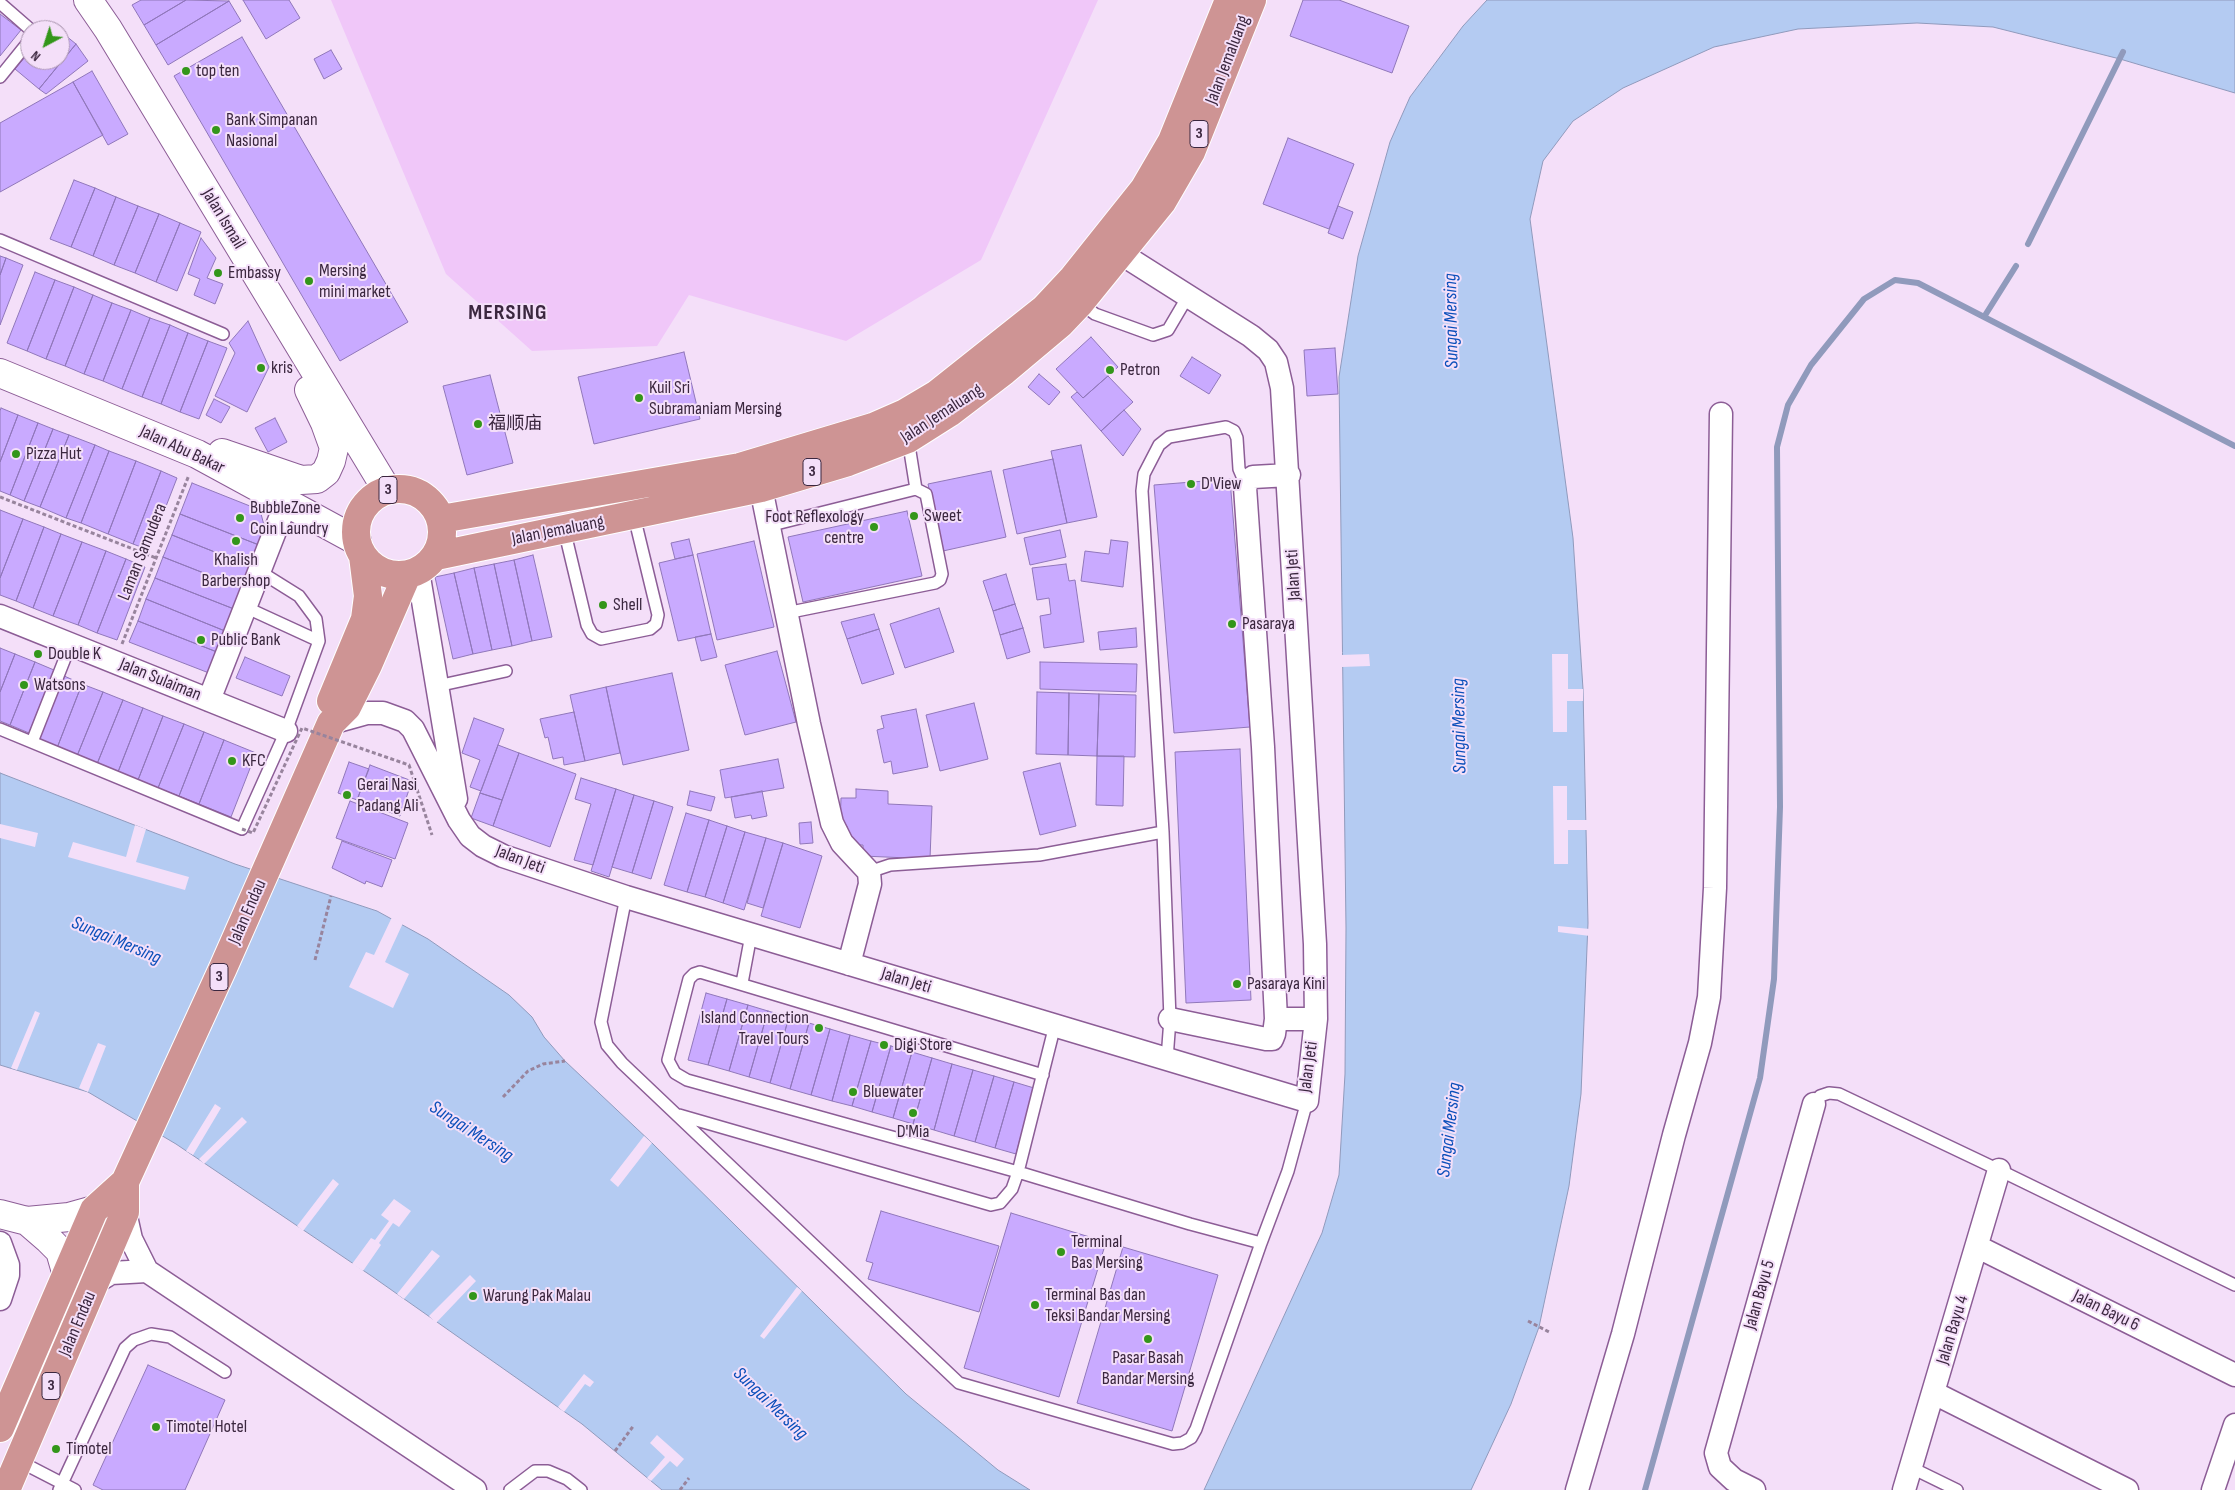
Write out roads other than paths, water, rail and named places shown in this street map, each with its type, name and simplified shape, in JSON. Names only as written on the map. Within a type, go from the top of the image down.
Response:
[{"type":"highway","name":"Jalan Jemaluang","points":[[441,519],[740,467],[873,427],[905,413],[937,394],[1044,309],[1073,278],[1144,189],[1172,141],[1229,0]]},
{"type":"highway","name":"Jalan Jemaluang","points":[[420,567],[564,529],[634,516],[761,488],[848,462],[908,439],[949,413],[1004,371],[1060,324],[1080,303],[1162,202],[1191,152],[1252,0]]},
{"type":"highway","name":"3","points":[[406,489],[424,496],[437,510],[443,532],[440,545],[420,567],[390,575],[375,568],[360,549],[356,526],[359,513],[366,503],[376,495],[387,490],[406,489]]},
{"type":"highway","name":"Jalan Endau","points":[[331,723],[331,700],[365,619],[368,596],[360,549]]},
{"type":"highway","name":"Jalan Endau","points":[[0,1428],[94,1210],[125,1182],[223,968],[331,723],[347,707],[420,567]]},
{"type":"highway","name":"Jalan Endau","points":[[7,1490],[125,1212],[125,1182]]},
{"type":"street","name":"Jalan Ismail","points":[[88,0],[108,28],[387,490]]},
{"type":"street","name":"Jalan Jeti","points":[[331,723],[367,713],[383,713],[405,721],[413,729],[459,820],[470,836],[483,846],[503,856],[626,898],[1307,1101],[1316,1019],[1315,944],[1289,475],[1282,388],[1276,362],[1268,350],[1251,336],[1120,254]]},
{"type":"street","points":[[197,454],[213,450],[301,480],[317,479],[326,472],[331,462],[334,448],[325,423],[265,302],[263,284]]},
{"type":"street","name":"Jalan Abu Bakar","points":[[0,373],[197,454],[286,503],[360,549]]},
{"type":"street","points":[[1577,1490],[1623,1334],[1700,1043],[1709,997],[1715,888],[1721,414]]},
{"type":"street","points":[[1170,1019],[1266,1039],[1272,1039],[1274,1034],[1276,1018],[1263,747],[1245,487],[1253,477],[1289,475]]},
{"type":"street","points":[[761,488],[832,823],[842,843],[869,872],[870,884],[849,964]]},
{"type":"street","name":"Jalan Sulaiman","points":[[209,700],[286,503]]},
{"type":"street","points":[[420,567],[459,820]]},
{"type":"street","name":"Jalan Sulaiman","points":[[0,616],[286,731]]},
{"type":"street","points":[[1276,1018],[1316,1019]]},
{"type":"street","name":"Jalan Bayu 5","points":[[1754,1490],[1734,1480],[1720,1467],[1716,1453],[1814,1104]]},
{"type":"street","name":"Jalan Bayu 4","points":[[1904,1490],[1978,1248],[1999,1170]]},
{"type":"street","points":[[0,1214],[27,1221],[69,1217],[94,1210]]},
{"type":"street","points":[[125,1212],[131,1239],[147,1271],[475,1490]]},
{"type":"street","points":[[27,1221],[60,1251],[66,1272]]},
{"type":"street","points":[[0,1243],[8,1265],[8,1275],[0,1299]]},
{"type":"street","name":"Jalan Bayu 6","points":[[1978,1248],[2235,1375]]},
{"type":"street","points":[[96,1282],[111,1273],[147,1271]]},
{"type":"street","points":[[1934,1393],[2127,1490]]},
{"type":"street","points":[[2213,1490],[2235,1425]]},
{"type":"lane","points":[[0,2],[20,20]]},
{"type":"lane","points":[[0,77],[20,52]]},
{"type":"lane","points":[[0,240],[223,334]]},
{"type":"lane","points":[[1080,303],[1095,314],[1153,335],[1168,330],[1188,296]]},
{"type":"lane","points":[[1167,1059],[1170,1019],[1163,832],[1143,501],[1144,474],[1159,444],[1169,437],[1226,427],[1234,431],[1237,438],[1239,469],[1242,476],[1248,481]]},
{"type":"lane","points":[[908,439],[916,488]]},
{"type":"lane","points":[[768,526],[916,488],[926,494],[942,574],[940,580],[935,583],[786,613]]},
{"type":"lane","points":[[564,529],[587,625],[592,634],[601,639],[650,629],[656,624],[658,615],[634,516]]},
{"type":"lane","points":[[0,729],[242,829],[286,731],[319,641],[316,620],[299,596],[259,572]]},
{"type":"lane","points":[[245,606],[319,641]]},
{"type":"lane","points":[[32,742],[71,643]]},
{"type":"lane","points":[[437,686],[506,671]]},
{"type":"lane","points":[[869,872],[890,865],[1039,855],[1163,832]]},
{"type":"lane","points":[[626,898],[601,1022],[607,1045],[622,1063],[959,1383],[1174,1444],[1182,1443],[1191,1438],[1196,1430],[1260,1243],[1288,1171],[1307,1101]]},
{"type":"lane","points":[[742,983],[751,935]]},
{"type":"lane","points":[[1043,1074],[700,972],[694,974],[689,979],[668,1060],[675,1073],[687,1080],[1018,1172],[1260,1243]]},
{"type":"lane","points":[[677,1115],[991,1205],[1000,1203],[1007,1198],[1018,1172],[1055,1026]]},
{"type":"lane","points":[[1814,1104],[1820,1096],[1829,1093],[1839,1094],[2235,1285]]},
{"type":"lane","points":[[60,1487],[126,1348],[134,1340],[151,1334],[170,1336],[224,1372]]},
{"type":"lane","points":[[19,1461],[60,1487],[75,1490]]},
{"type":"lane","points":[[1912,1468],[1957,1490]]},
{"type":"lane","points":[[510,1490],[535,1471],[548,1471],[567,1479],[581,1490]]},
{"type":"water","name":"Sungai Mersing","points":[[1487,0],[2235,0],[2235,93],[2120,59],[1993,27],[1917,23],[1798,29],[1714,47],[1623,88],[1573,121],[1543,161],[1530,219],[1573,538],[1583,689],[1588,923],[1581,1094],[1569,1186],[1539,1327],[1511,1404],[1471,1490],[1204,1490],[1322,1233],[1339,1175],[1345,1074],[1346,928],[1339,377],[1358,256],[1390,142],[1410,97],[1463,26]]},
{"type":"water","name":"Sungai Mersing","points":[[0,773],[235,864],[377,911],[428,939],[509,995],[532,1017],[544,1037],[565,1061],[652,1143],[906,1394],[998,1470],[1030,1490],[662,1490],[582,1424],[373,1277],[176,1144],[88,1092],[0,1065]]},
{"type":"waterway","points":[[2028,244],[2123,52]]},
{"type":"waterway","points":[[1984,317],[2016,266]]},
{"type":"waterway","points":[[1645,1490],[1760,1078],[1774,979],[1780,807],[1777,447],[1788,405],[1811,365],[1864,299],[1895,280],[1918,283],[2235,446]]},
{"type":"place","name":"top ten","points":[[186,71]]},
{"type":"place","name":"Bank Simpanan Nasional","points":[[216,130]]},
{"type":"place","name":"Embassy","points":[[218,273]]},
{"type":"place","name":"Mersing mini market","points":[[309,281]]},
{"type":"place","name":"kris","points":[[261,368]]},
{"type":"place","name":"Petron","points":[[1110,370]]},
{"type":"place","name":"Kuil Sri Subramaniam Mersing","points":[[639,398]]},
{"type":"place","name":"福顺庙","points":[[478,424]]},
{"type":"place","name":"Pizza Hut","points":[[16,454]]},
{"type":"place","name":"D'View","points":[[1191,484]]},
{"type":"place","name":"Sweet","points":[[914,516]]},
{"type":"place","name":"BubbleZone Coin Laundry","points":[[240,518]]},
{"type":"place","name":"Foot Reflexology centre","points":[[874,527]]},
{"type":"place","name":"Khalish Barbershop","points":[[236,541]]},
{"type":"place","name":"Shell","points":[[603,605]]},
{"type":"place","name":"Pasaraya","points":[[1232,624]]},
{"type":"place","name":"Public Bank","points":[[201,640]]},
{"type":"place","name":"Double K","points":[[38,654]]},
{"type":"place","name":"Watsons","points":[[24,685]]},
{"type":"place","name":"KFC","points":[[232,761]]},
{"type":"place","name":"Gerai Nasi Padang Ali","points":[[347,795]]},
{"type":"place","name":"Pasaraya Kini","points":[[1237,984]]},
{"type":"place","name":"Island Connection Travel Tours","points":[[819,1028]]},
{"type":"place","name":"Digi Store","points":[[884,1045]]},
{"type":"place","name":"Bluewater","points":[[853,1092]]},
{"type":"place","name":"D'Mia","points":[[913,1113]]},
{"type":"place","name":"Terminal Bas Mersing","points":[[1061,1252]]},
{"type":"place","name":"Warung Pak Malau","points":[[473,1296]]},
{"type":"place","name":"Terminal Bas dan Teksi Bandar Mersing","points":[[1035,1305]]},
{"type":"place","name":"Pasar Basah Bandar Mersing","points":[[1148,1339]]},
{"type":"place","name":"Timotel Hotel","points":[[156,1427]]},
{"type":"place","name":"Timotel","points":[[56,1449]]},
{"type":"district","name":"MERSING","points":[[508,313]]}]
